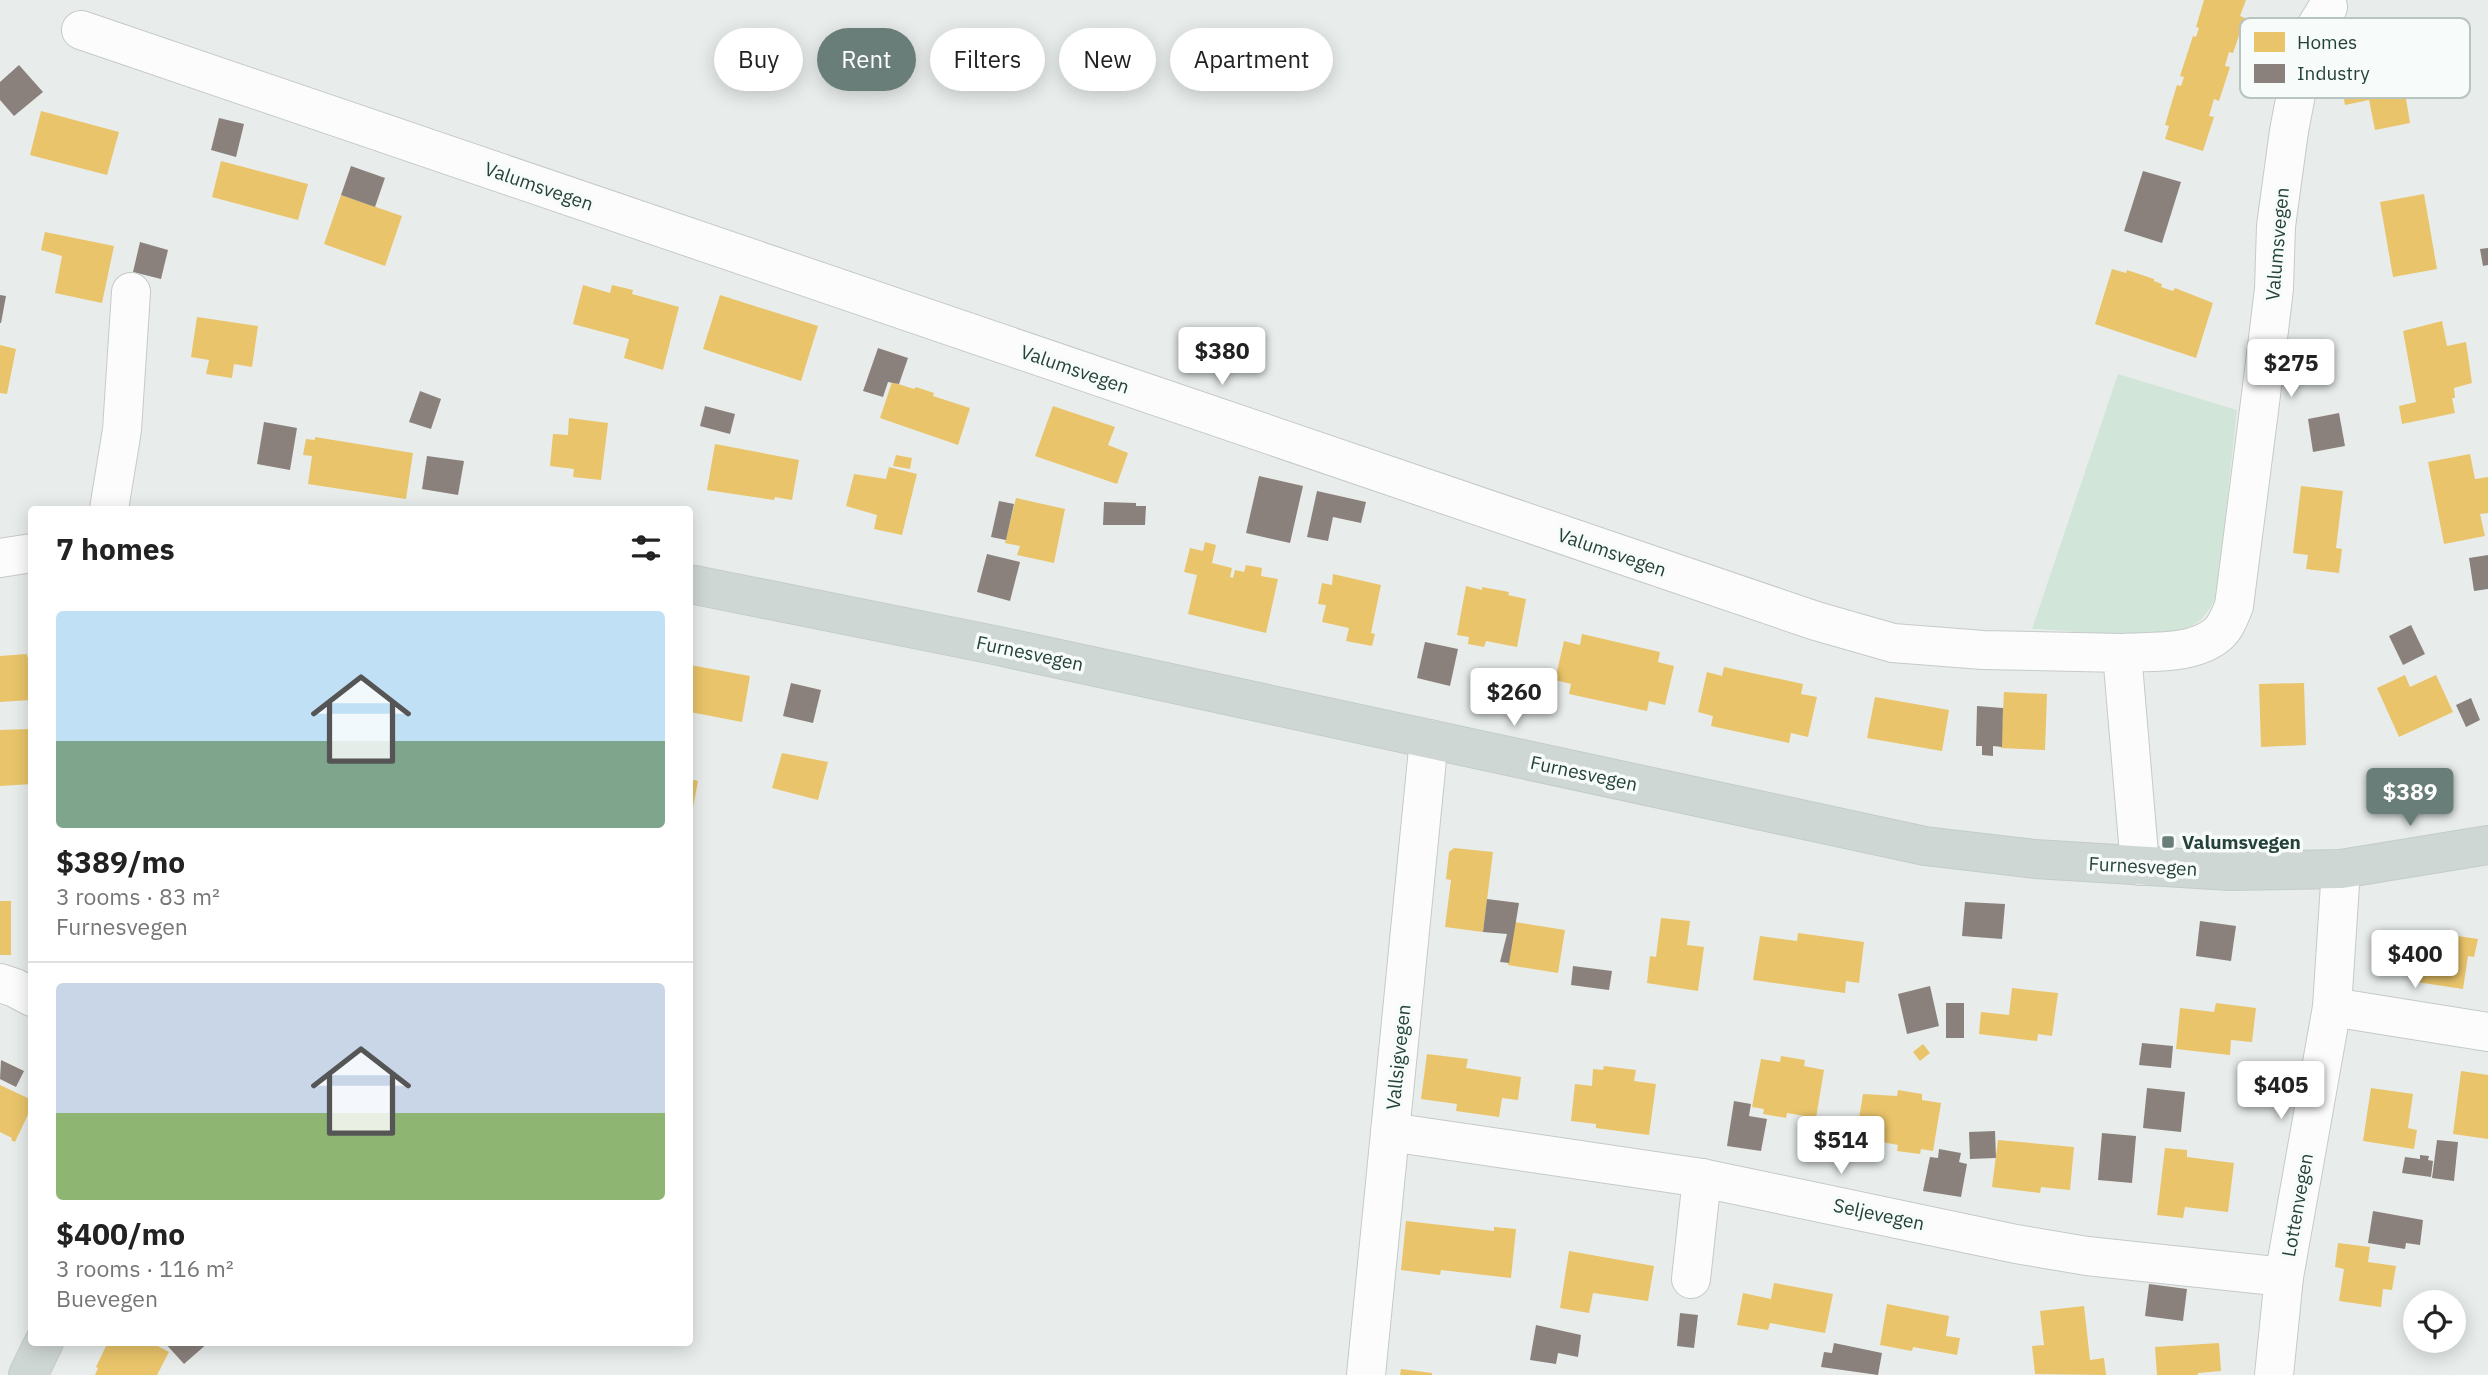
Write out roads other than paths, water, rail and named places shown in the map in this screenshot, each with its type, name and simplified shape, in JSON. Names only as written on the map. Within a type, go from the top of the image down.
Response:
[{"type":"main road","name":"Furnesvegen","points":[[693,585],[994,645],[1925,846],[2035,859],[2231,871],[2341,869],[2488,845]]},
{"type":"main road","points":[[28,1375],[42,1346]]},
{"type":"street","name":"Valumsvegen","points":[[2321,18],[2328,7]]},
{"type":"street","name":"Valumsvegen","points":[[81,30],[1816,621],[1893,643],[1983,650],[2122,653],[2169,650],[2208,640],[2220,632],[2234,606],[2274,289],[2276,226],[2295,98]]},
{"type":"street","points":[[109,506],[122,430],[131,292]]},
{"type":"street","points":[[0,558],[28,554]]},
{"type":"street","points":[[2122,653],[2140,866]]},
{"type":"street","name":"Vallsigvegen","points":[[1366,1375],[1429,739]]},
{"type":"street","name":"Lottenvegen","points":[[2274,1375],[2284,1277],[2332,1007],[2341,869]]},
{"type":"street","points":[[0,983],[28,995]]},
{"type":"street","points":[[2332,1007],[2488,1032]]},
{"type":"street","name":"Seljevegen","points":[[1390,1132],[1702,1178],[2016,1244],[2087,1256],[2284,1277]]},
{"type":"street","points":[[1690,1279],[1702,1178]]},
{"type":"place","name":"Valumsvegen","points":[[2168,842]]}]
